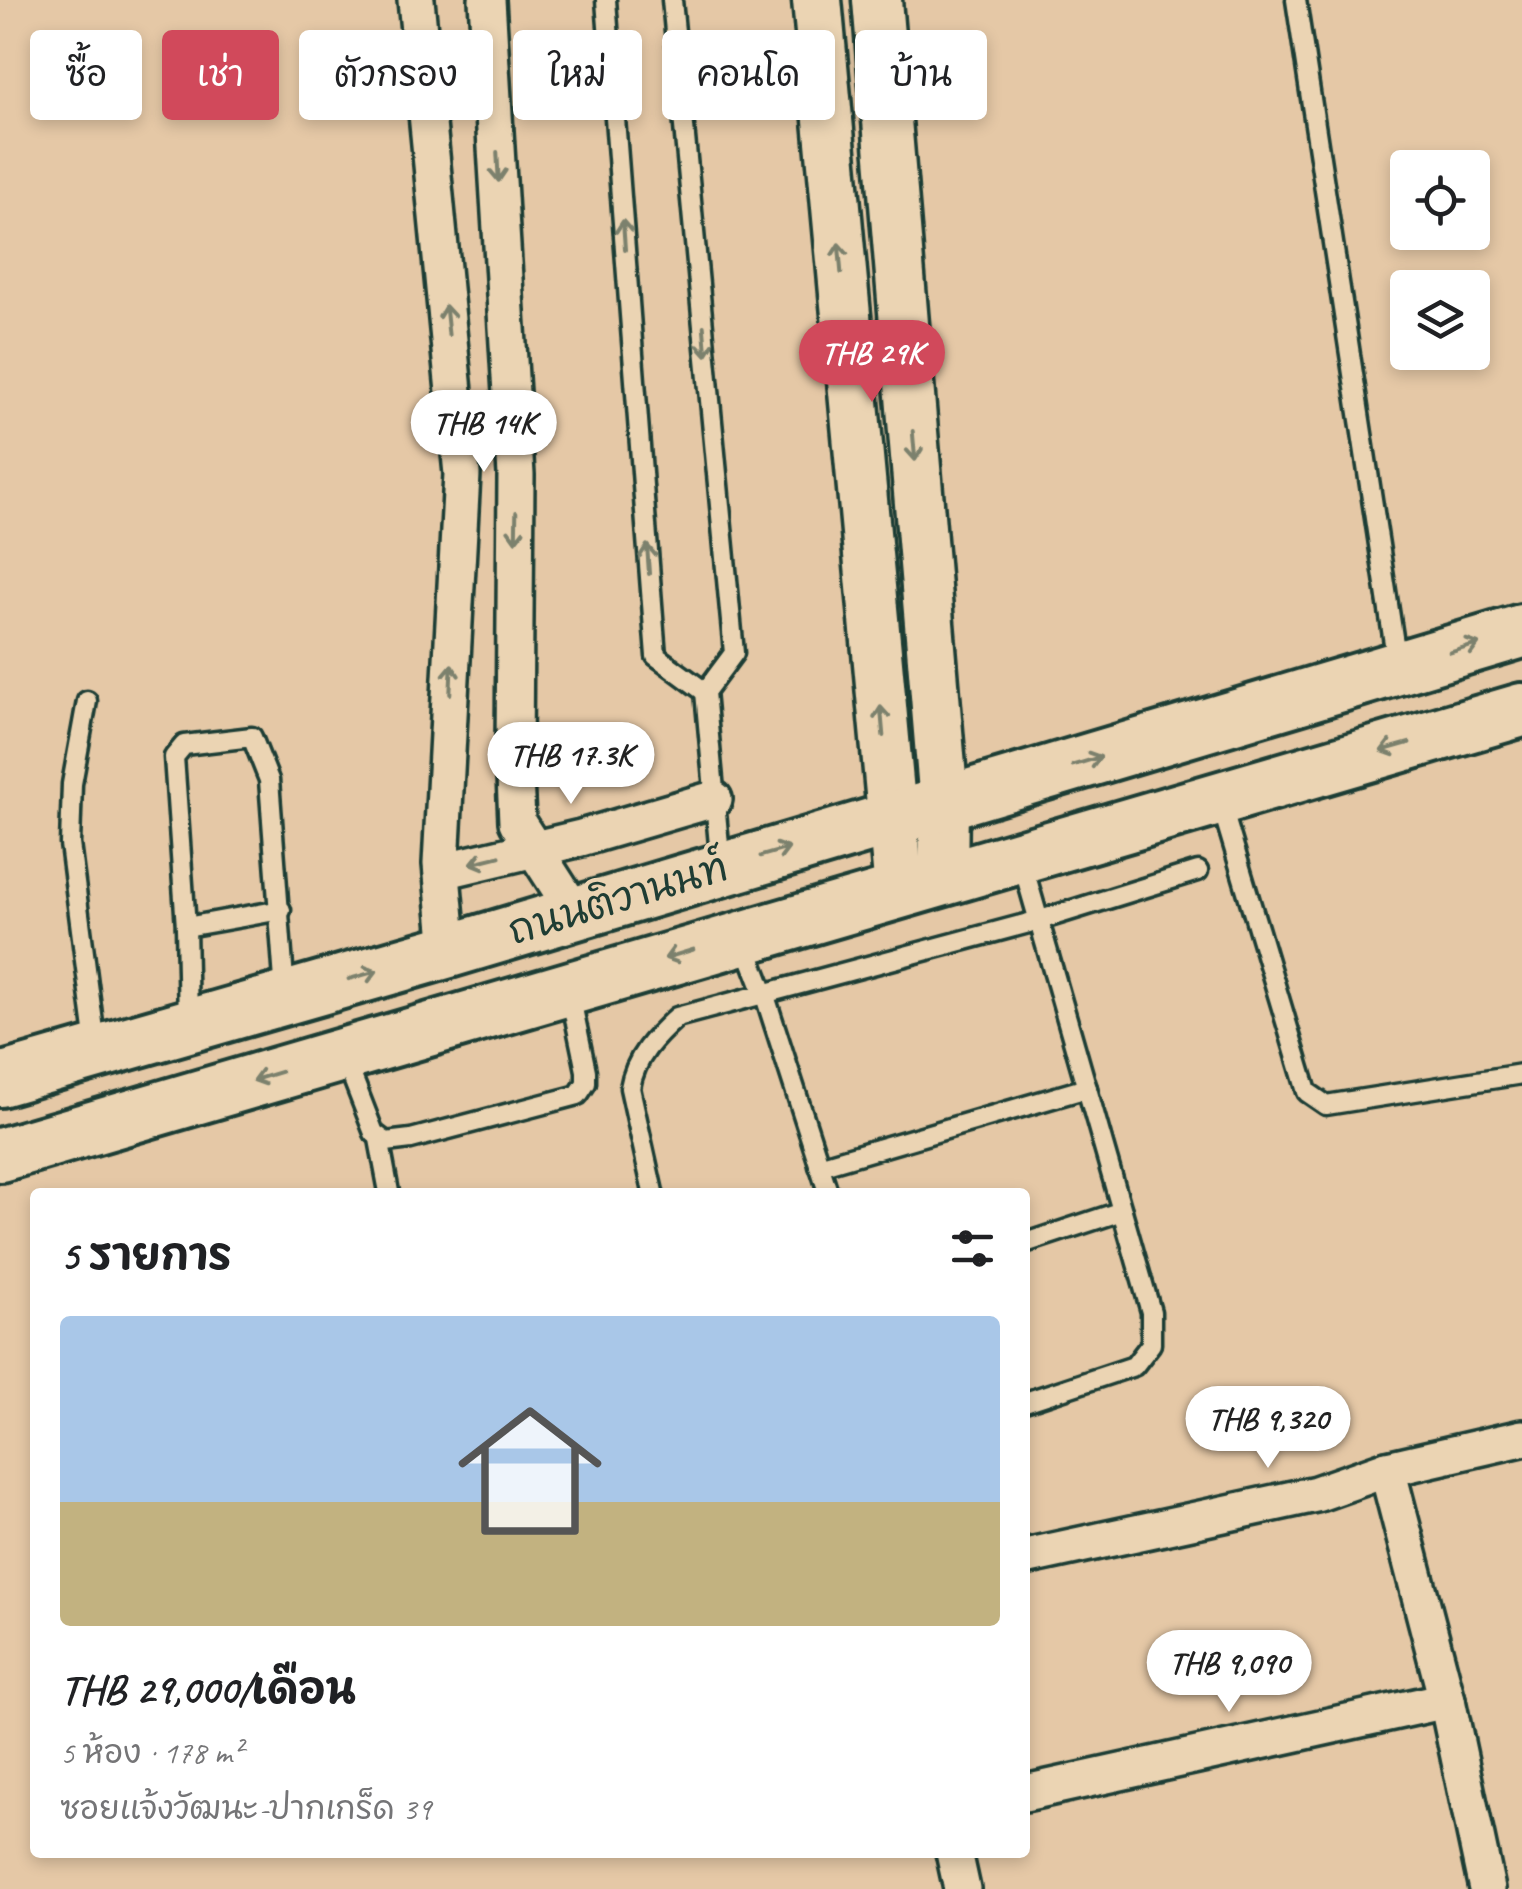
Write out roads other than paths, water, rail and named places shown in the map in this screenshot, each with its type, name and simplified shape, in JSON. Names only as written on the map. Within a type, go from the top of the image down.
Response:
[{"type":"main road","points":[[817,0],[891,818],[921,885]]},
{"type":"main road","points":[[877,0],[944,803],[921,885]]},
{"type":"main road","name":"ถนนติวานนท์","points":[[0,1080],[1522,631]]},
{"type":"main road","name":"ถนนติวานนท์","points":[[0,1155],[1522,710]]},
{"type":"street","points":[[416,0],[462,474],[442,871],[449,950]]},
{"type":"street","points":[[486,0],[516,475],[517,822],[574,911]]},
{"type":"street","points":[[442,871],[714,798]]},
{"type":"street","points":[[1030,1556],[1316,1494],[1388,1469],[1522,1438]]},
{"type":"street","points":[[1388,1469],[1448,1700],[1487,1889]]},
{"type":"street","points":[[1030,1792],[1448,1700]]},
{"type":"street","points":[[955,1858],[962,1889]]},
{"type":"lane","points":[[606,0],[656,656],[705,692]]},
{"type":"lane","points":[[672,0],[734,653],[705,692],[721,868]]},
{"type":"lane","points":[[1296,0],[1398,668]]},
{"type":"lane","points":[[87,701],[72,784],[70,844],[97,1052]]},
{"type":"lane","points":[[188,1026],[186,927],[174,757],[184,745],[252,736],[269,780],[285,998]]},
{"type":"lane","points":[[1220,798],[1307,1092],[1326,1104],[1522,1074]]},
{"type":"lane","points":[[1020,857],[1151,1312],[1151,1344],[1134,1366],[1030,1400]]},
{"type":"lane","points":[[651,1188],[630,1088],[632,1075],[650,1042],[677,1017],[1040,920],[1198,871]]},
{"type":"lane","points":[[186,927],[280,910]]},
{"type":"lane","points":[[742,936],[827,1188]]},
{"type":"lane","points":[[380,1139],[411,1139],[578,1095],[586,1083],[586,1072],[568,988]]},
{"type":"lane","points":[[343,1053],[374,1133],[380,1139],[387,1188]]},
{"type":"lane","points":[[820,1166],[1087,1088]]},
{"type":"lane","points":[[1030,1241],[1122,1211]]}]
